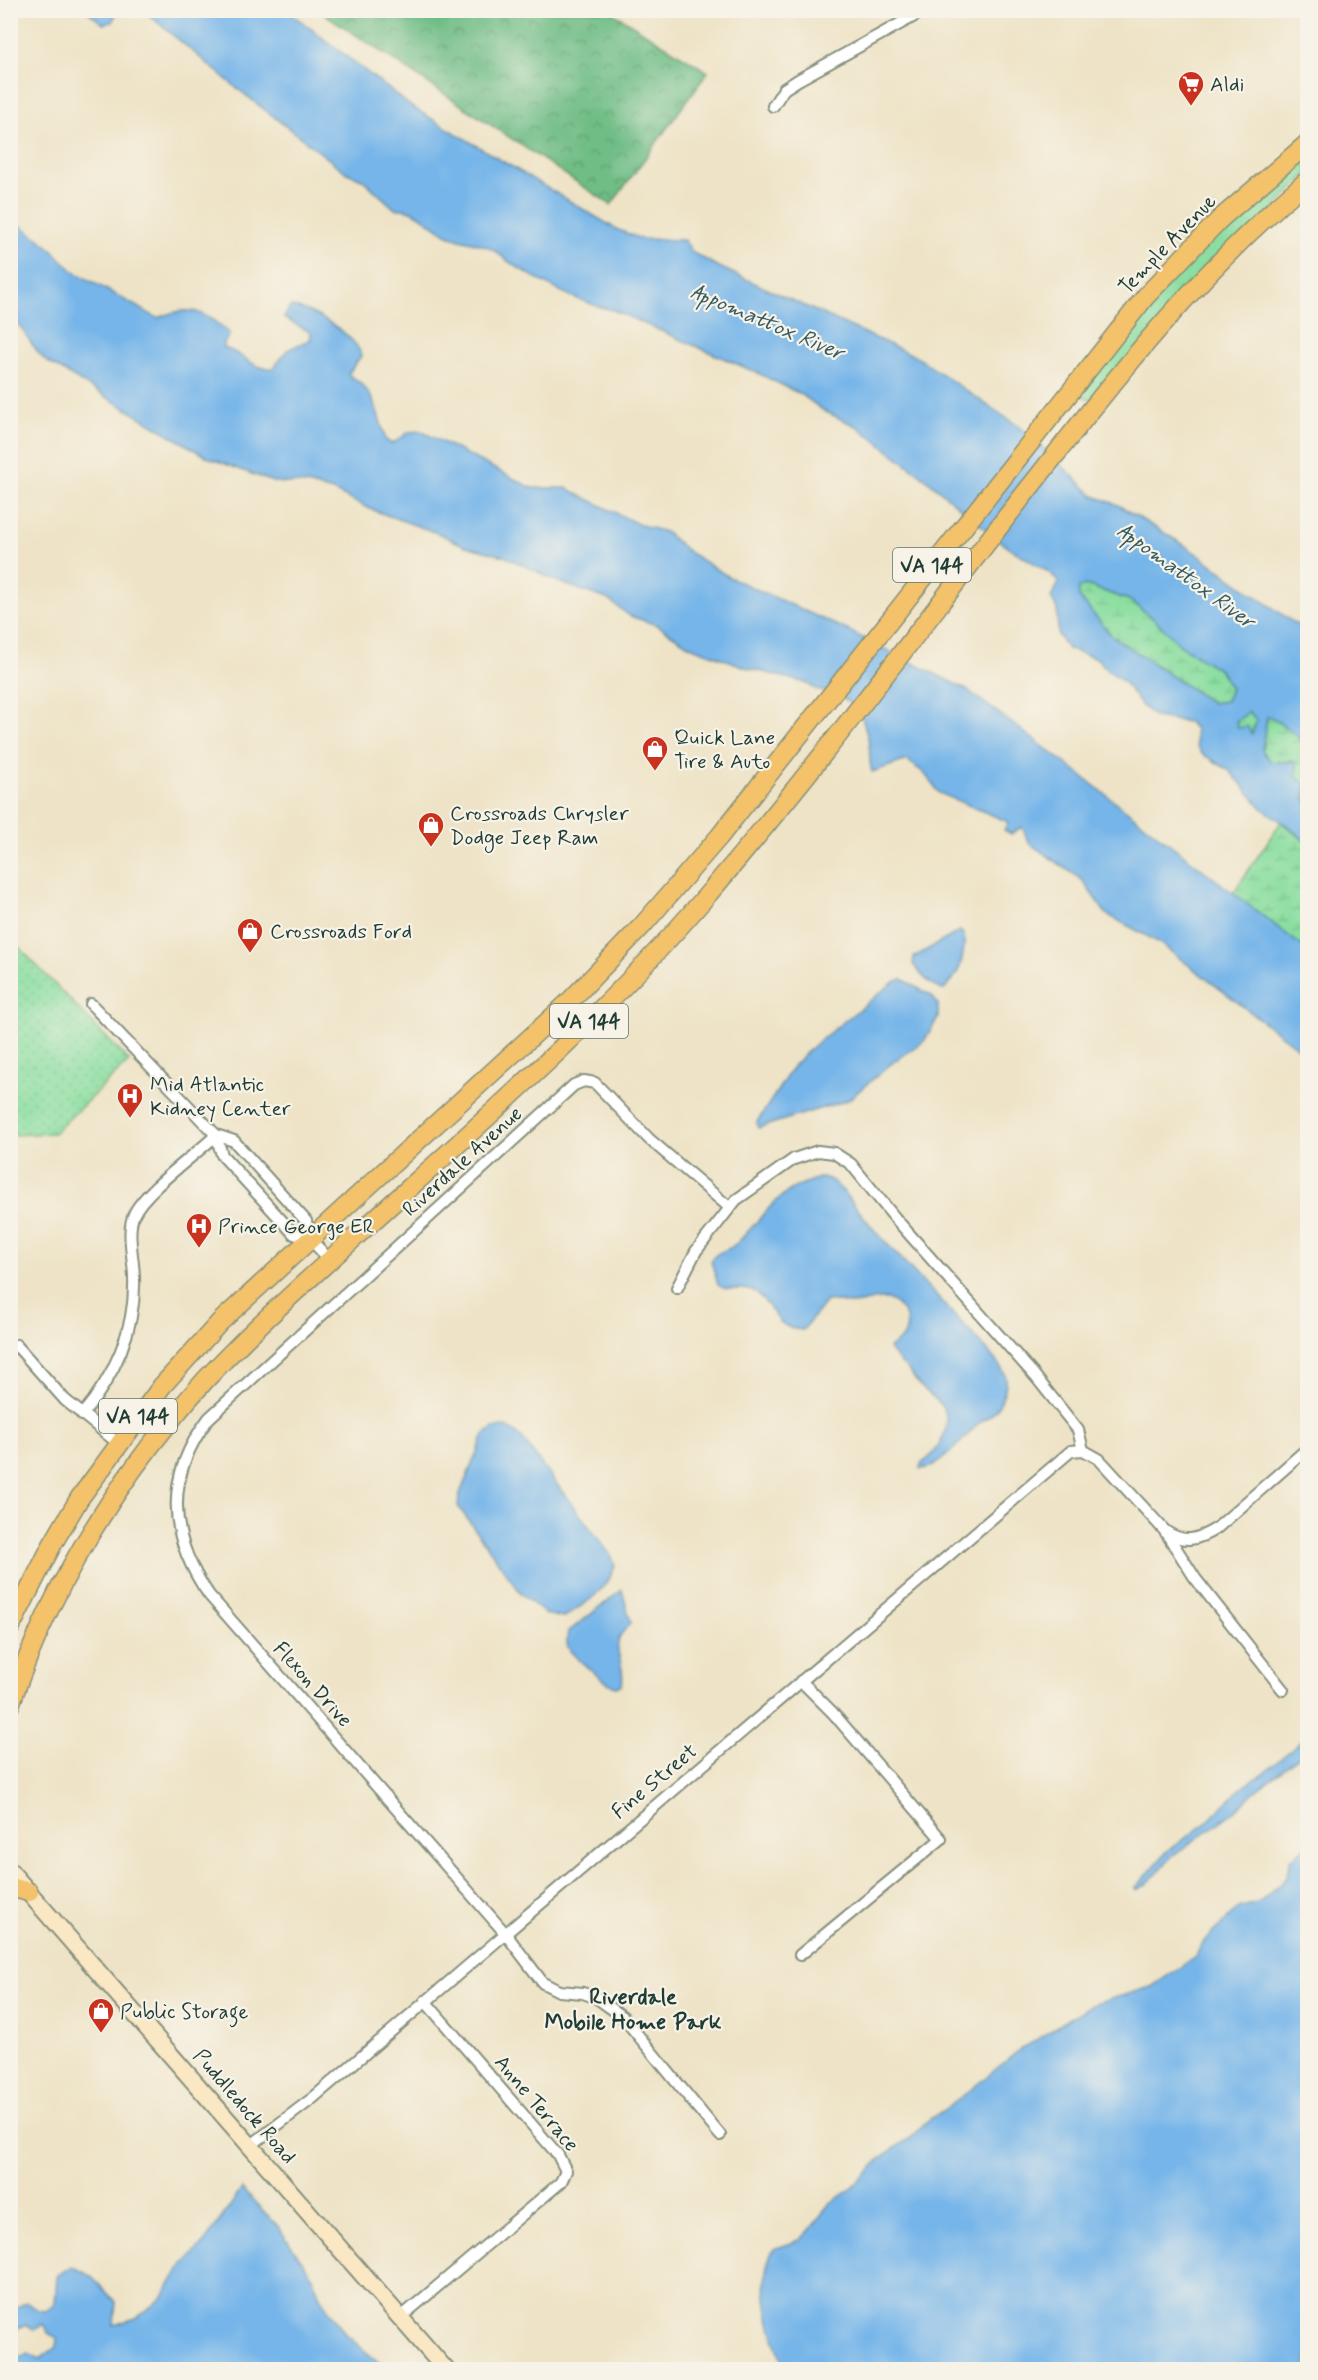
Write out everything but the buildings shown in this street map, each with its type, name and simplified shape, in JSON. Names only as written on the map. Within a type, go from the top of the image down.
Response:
[{"type":"main road","name":"Temple Avenue","points":[[310,1239],[602,969],[693,869],[1146,296],[1220,219],[1308,143]]},
{"type":"main road","name":"VA 144","points":[[10,1705],[47,1615],[83,1549],[123,1484],[175,1414],[212,1373],[330,1260],[573,1038],[636,975],[706,896],[821,755],[1162,321],[1201,279],[1265,217],[1308,180]]},
{"type":"main road","name":"VA 144","points":[[10,1628],[57,1536],[118,1443],[191,1352],[310,1239]]},
{"type":"main road","points":[[10,1887],[29,1892]]},
{"type":"street","points":[[772,106],[784,89],[798,80],[925,10]]},
{"type":"street","points":[[91,1004],[216,1135],[222,1155],[294,1234],[310,1239],[330,1260]]},
{"type":"street","name":"Riverdale Avenue","points":[[200,1429],[219,1408],[270,1361],[574,1085],[581,1082],[595,1083],[649,1139],[729,1207]]},
{"type":"street","points":[[216,1135],[234,1141],[306,1221],[310,1239]]},
{"type":"street","points":[[82,1415],[102,1392],[116,1364],[126,1334],[134,1302],[131,1227],[134,1215],[148,1197],[216,1135]]},
{"type":"street","points":[[677,1288],[696,1251],[729,1207],[751,1187],[806,1154],[825,1151],[843,1157],[1035,1376],[1078,1430],[1083,1450],[1090,1452],[1110,1470],[1165,1530],[1195,1578],[1283,1690]]},
{"type":"street","points":[[13,1347],[82,1415],[118,1443]]},
{"type":"street","name":"Flexon Drive","points":[[200,1429],[184,1460],[176,1499],[182,1545],[195,1575],[269,1665],[505,1933],[543,1983],[551,1989],[583,1993],[597,1998],[623,2017],[720,2135]]},
{"type":"street","points":[[1165,1530],[1185,1540],[1203,1537],[1233,1514],[1308,1448]]},
{"type":"street","name":"Fine Street","points":[[250,2146],[313,2098],[1043,1473],[1071,1451],[1083,1450]]},
{"type":"street","points":[[800,1955],[941,1839],[833,1713],[801,1680]]},
{"type":"street","name":"Puddledock Road","points":[[10,1871],[446,2370]]},
{"type":"street","name":"Anne Terrace","points":[[400,2318],[556,2186],[565,2177],[566,2170],[558,2155],[425,2001]]},
{"type":"green space","points":[[320,11],[610,11],[708,72],[611,205]]},
{"type":"green space","points":[[1307,152],[1307,174],[1092,400],[1075,393],[1108,350],[1223,225]]},
{"type":"green space","points":[[1086,585],[1129,600],[1155,620],[1181,646],[1220,670],[1231,689],[1226,701],[1212,703],[1112,636],[1079,597],[1079,588]]},
{"type":"green space","points":[[1249,712],[1257,720],[1252,734],[1238,728],[1236,721]]},
{"type":"green space","points":[[1267,717],[1271,717],[1299,737],[1307,752],[1307,805],[1304,794],[1306,784],[1297,778],[1292,760],[1279,764],[1271,762],[1262,751]]},
{"type":"green space","points":[[1281,822],[1307,843],[1307,950],[1233,893]]},
{"type":"green space","points":[[10,938],[129,1061],[54,1133],[11,1135]]},
{"type":"water","points":[[87,11],[117,12],[112,22],[103,24]]},
{"type":"water","name":"Appomattox River","points":[[144,11],[288,11],[412,107],[616,229],[641,239],[684,240],[693,253],[719,267],[915,356],[1024,430],[1094,496],[1118,505],[1184,545],[1307,632],[1307,752],[1299,737],[1271,717],[1267,717],[1262,750],[1271,762],[1296,762],[1297,778],[1306,784],[1304,794],[1307,805],[1307,843],[1292,829],[1263,809],[1229,770],[1202,754],[1196,745],[1195,729],[1188,722],[1155,717],[1141,705],[1124,682],[1106,669],[1098,659],[1068,649],[1058,635],[1057,609],[1051,598],[1059,583],[1050,573],[1003,544],[926,479],[858,427],[824,411],[802,395],[762,375],[613,310],[587,303],[524,271],[490,248],[446,234],[416,213],[395,209],[362,179],[347,173],[239,90]],"holes":[[[1086,585],[1129,600],[1155,620],[1181,646],[1220,670],[1231,689],[1226,701],[1212,703],[1112,636],[1079,597],[1079,588]],[[1249,712],[1257,720],[1252,734],[1247,726],[1238,728],[1236,721]]]},
{"type":"water","points":[[10,218],[46,244],[73,271],[157,318],[179,311],[188,311],[212,319],[230,334],[224,343],[224,348],[260,367],[274,368],[287,350],[311,339],[310,332],[284,318],[290,307],[320,317],[343,332],[358,348],[361,356],[348,374],[366,389],[377,410],[386,440],[392,444],[409,432],[421,431],[532,488],[566,488],[638,524],[665,532],[690,553],[729,577],[847,630],[967,690],[1307,950],[1307,1055],[1158,942],[1106,914],[1082,880],[1029,843],[1022,827],[1011,834],[1004,830],[1008,823],[1006,821],[939,793],[925,774],[907,760],[872,772],[869,742],[861,710],[838,695],[817,690],[806,683],[748,668],[690,646],[657,625],[630,616],[607,599],[561,583],[504,556],[465,546],[440,534],[370,509],[333,491],[307,484],[273,482],[207,457],[46,361],[11,316]]},
{"type":"water","points":[[960,931],[964,935],[964,943],[960,965],[954,978],[943,990],[930,983],[919,972],[913,964],[914,957]]},
{"type":"water","points":[[902,979],[932,996],[938,1004],[938,1018],[924,1041],[891,1064],[848,1100],[758,1128],[757,1122],[794,1065],[814,1045],[894,982]]},
{"type":"water","points":[[823,1177],[831,1180],[843,1191],[876,1232],[989,1352],[1005,1375],[1004,1392],[996,1410],[945,1457],[928,1467],[920,1469],[921,1464],[940,1444],[947,1419],[938,1402],[919,1385],[889,1348],[903,1338],[906,1330],[906,1318],[899,1306],[886,1299],[857,1304],[826,1301],[803,1330],[786,1326],[780,1322],[763,1300],[752,1291],[727,1289],[718,1285],[711,1261],[714,1257],[737,1243],[783,1195],[793,1188]]},
{"type":"water","points":[[507,1427],[521,1437],[609,1553],[615,1566],[600,1590],[563,1618],[545,1614],[521,1593],[458,1506],[459,1496],[484,1435],[493,1428]]},
{"type":"water","points":[[622,1590],[631,1623],[619,1639],[618,1653],[623,1676],[622,1685],[616,1687],[597,1675],[575,1656],[568,1647],[567,1640],[568,1632]]},
{"type":"water","points":[[1307,1735],[1306,1751],[1253,1793],[1234,1812],[1172,1856],[1147,1884],[1135,1889],[1167,1851],[1205,1824],[1245,1784],[1262,1775]]},
{"type":"water","points":[[1307,1846],[1307,2369],[785,2369],[771,2326],[766,2292],[768,2261],[774,2249],[800,2240],[829,2204],[851,2189],[883,2156],[909,2139],[927,2121],[954,2103],[1017,2052],[1091,2005],[1151,1987],[1195,1957],[1205,1940],[1239,1908],[1260,1902],[1282,1883],[1287,1875],[1290,1860]]},
{"type":"water","points":[[242,2189],[277,2225],[313,2277],[320,2297],[346,2335],[387,2369],[11,2369],[11,2310],[27,2302],[38,2310],[46,2311],[55,2304],[57,2276],[71,2266],[90,2275],[116,2302],[114,2325],[136,2318],[162,2298],[178,2272],[206,2240]],"holes":[[[43,2324],[48,2333],[57,2338],[56,2347],[40,2359],[29,2353],[19,2357],[13,2356],[13,2338],[19,2327],[27,2325],[35,2330]]]},
{"type":"place","name":"Aldi","points":[[1191,107]]},
{"type":"place","name":"Quick Lane Tire & Auto","points":[[655,772]]},
{"type":"place","name":"Crossroads Chrysler Dodge Jeep Ram","points":[[431,848]]},
{"type":"place","name":"Crossroads Ford","points":[[250,954]]},
{"type":"place","name":"Mid Atlantic Kidney Center","points":[[130,1119]]},
{"type":"place","name":"Prince George ER","points":[[199,1249]]},
{"type":"place","name":"Public Storage","points":[[101,2034]]},
{"type":"district","name":"Riverdale Mobile Home Park","points":[[633,2009]]}]
